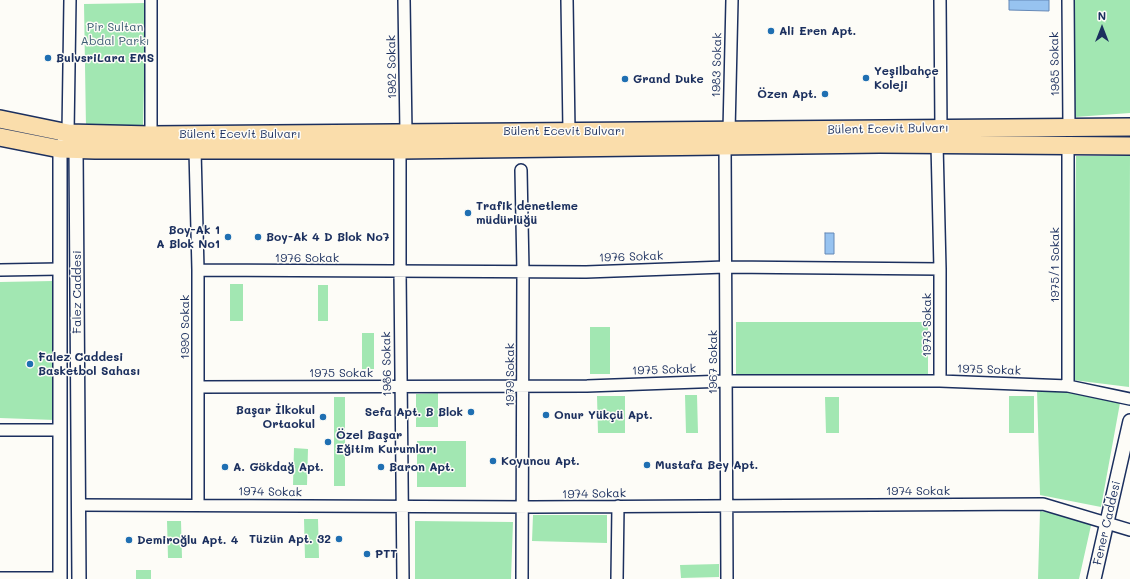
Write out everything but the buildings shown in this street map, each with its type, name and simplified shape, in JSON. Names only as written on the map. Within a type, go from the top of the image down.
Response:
[{"type":"main road","name":"Bülent Ecevit Bulvarı","points":[[0,119],[68,133],[151,135],[569,131],[727,138]]},
{"type":"main road","name":"Bülent Ecevit Bulvarı","points":[[0,137],[68,149],[400,150],[727,138],[939,136],[1069,127],[1130,127]]},
{"type":"main road","name":"Bülent Ecevit Bulvarı","points":[[939,136],[1068,145],[1130,146]]},
{"type":"street","points":[[68,149],[70,0]]},
{"type":"street","points":[[151,0],[151,135]]},
{"type":"street","name":"1982 Sokak","points":[[404,0],[406,133]]},
{"type":"street","points":[[567,0],[569,131]]},
{"type":"street","name":"1983 Sokak","points":[[727,138],[732,0]]},
{"type":"street","points":[[940,0],[940,269]]},
{"type":"street","name":"1985 Sokak","points":[[1068,0],[1069,127]]},
{"type":"street","name":"1967 Sokak","points":[[727,138],[725,267],[727,579]]},
{"type":"street","name":"1975/1 Sokak","points":[[1068,145],[1068,386]]},
{"type":"street","name":"Falez Caddesi","points":[[60,578],[60,269],[68,149]]},
{"type":"street","name":"Falez Caddesi","points":[[68,149],[79,505],[79,579]]},
{"type":"street","name":"1990 Sokak","points":[[195,150],[198,270],[198,504]]},
{"type":"street","name":"1986 Sokak","points":[[400,150],[400,386],[403,579]]},
{"type":"street","name":"1979 Sokak","points":[[521,170],[523,271],[522,579]]},
{"type":"street","name":"1976 Sokak","points":[[198,270],[586,272],[725,267],[940,269]]},
{"type":"street","points":[[0,270],[60,269]]},
{"type":"street","name":"1973 Sokak","points":[[940,269],[940,381]]},
{"type":"street","name":"1975 Sokak","points":[[198,387],[587,386],[726,381],[940,381],[1068,386],[1130,399]]},
{"type":"street","name":"Fener Caddesi","points":[[1094,579],[1130,421]]},
{"type":"street","points":[[0,430],[60,430]]},
{"type":"street","name":"1974 Sokak","points":[[79,505],[198,504],[523,507],[1043,504],[1130,530]]},
{"type":"street","points":[[60,505],[79,505]]},
{"type":"street","points":[[617,579],[618,506]]},
{"type":"street","points":[[0,578],[60,578]]},
{"type":"green space","points":[[1074,0],[1130,0],[1130,113],[1075,117]]},
{"type":"green space","name":"Pir Sultan Abdal Parkı","points":[[146,3],[143,127],[86,127],[84,4]]},
{"type":"green space","points":[[1076,156],[1130,156],[1129,387],[1073,380]]},
{"type":"green space","points":[[53,281],[55,420],[0,418],[0,282]]},
{"type":"green space","points":[[230,284],[243,284],[243,321],[230,321]]},
{"type":"green space","points":[[318,285],[328,285],[328,321],[318,321]]},
{"type":"green space","points":[[736,322],[928,322],[928,375],[736,375]]},
{"type":"green space","points":[[590,327],[610,327],[610,374],[590,374]]},
{"type":"green space","points":[[362,333],[374,333],[374,369],[362,369]]},
{"type":"green space","points":[[1037,390],[1068,392],[1120,403],[1101,507],[1040,495]]},
{"type":"green space","points":[[438,393],[438,427],[416,427],[416,394]]},
{"type":"green space","points":[[685,395],[697,395],[698,433],[686,433]]},
{"type":"green space","points":[[597,396],[625,396],[625,433],[598,433]]},
{"type":"green space","points":[[1009,396],[1034,396],[1034,433],[1009,433]]},
{"type":"green space","points":[[334,397],[345,397],[345,486],[334,486]]},
{"type":"green space","points":[[825,397],[839,397],[839,433],[826,433]]},
{"type":"green space","points":[[417,441],[466,441],[466,487],[417,487]]},
{"type":"green space","points":[[294,448],[308,449],[307,485],[293,485]]},
{"type":"green space","points":[[1040,511],[1092,521],[1079,579],[1038,579]]},
{"type":"green space","points":[[533,515],[607,515],[607,543],[532,541]]},
{"type":"green space","points":[[304,519],[318,519],[319,558],[305,558]]},
{"type":"green space","points":[[167,521],[181,521],[182,558],[168,558]]},
{"type":"green space","points":[[415,521],[513,522],[511,579],[415,579]]},
{"type":"green space","points":[[719,564],[719,577],[681,578],[680,565]]},
{"type":"green space","points":[[136,570],[151,570],[151,579],[136,579]]},
{"type":"water","points":[[1009,0],[1049,0],[1049,11],[1009,10]]},
{"type":"water","points":[[825,233],[834,233],[834,254],[825,254]]},
{"type":"place","name":"Ali Eren Apt.","points":[[771,31]]},
{"type":"place","name":"BulvsriLara EMS","points":[[48,58]]},
{"type":"place","name":"Yeşilbahçe Koleji","points":[[866,78]]},
{"type":"place","name":"Grand Duke","points":[[625,79]]},
{"type":"place","name":"Özen Apt.","points":[[825,94]]},
{"type":"place","name":"Trafik denetleme müdürlüğü","points":[[468,213]]},
{"type":"place","name":"Boy-Ak 1 A Blok No1","points":[[228,237]]},
{"type":"place","name":"Boy-Ak 4 D Blok No7","points":[[258,237]]},
{"type":"place","name":"Falez Caddesi Basketbol Sahası","points":[[30,364]]},
{"type":"place","name":"Sefa Apt. B Blok","points":[[471,412]]},
{"type":"place","name":"Onur Yükçü Apt.","points":[[546,415]]},
{"type":"place","name":"Başar İlkokul Ortaokul","points":[[323,417]]},
{"type":"place","name":"Özel Başar Eğitim Kurumları","points":[[328,442]]},
{"type":"place","name":"Koyuncu Apt.","points":[[493,461]]},
{"type":"place","name":"Mustafa Bey Apt.","points":[[647,465]]},
{"type":"place","name":"A. Gökdağ Apt.","points":[[225,467]]},
{"type":"place","name":"Baron Apt.","points":[[381,467]]},
{"type":"place","name":"Tüzün Apt. 32","points":[[339,539]]},
{"type":"place","name":"Demiroğlu Apt. 4","points":[[129,540]]},
{"type":"place","name":"PTT","points":[[367,554]]}]
